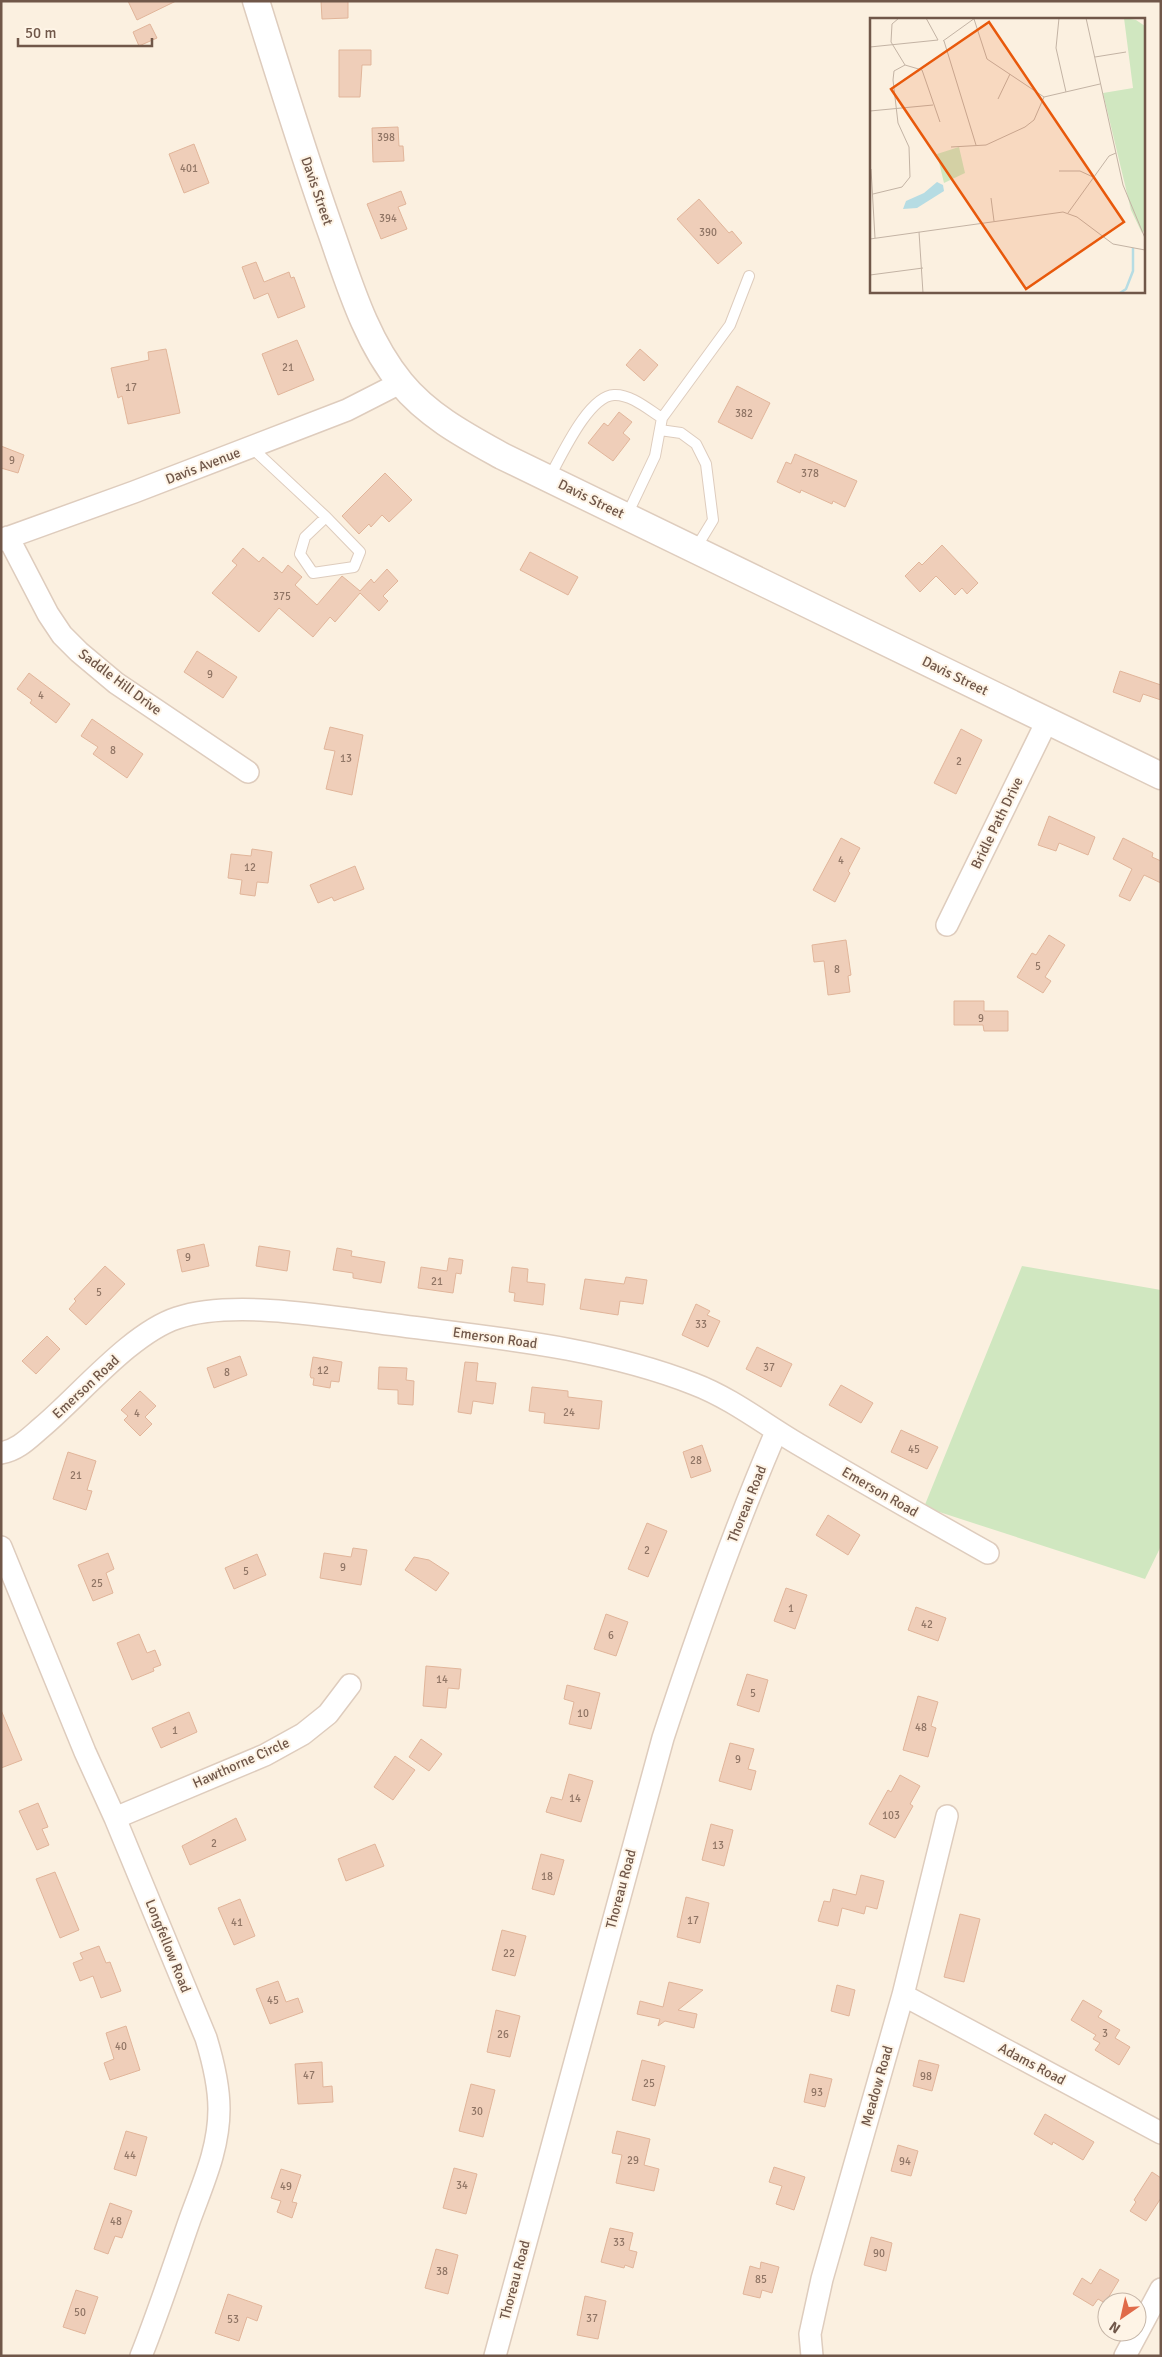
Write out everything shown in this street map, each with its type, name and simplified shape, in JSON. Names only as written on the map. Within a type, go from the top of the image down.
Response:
[{"type":"street","name":"Davis Street","points":[[256,1],[311,176],[351,288],[373,338],[400,383],[426,408],[459,431],[548,478],[1161,776]]},
{"type":"street","name":"Davis Avenue","points":[[5,538],[347,410],[400,383]]},
{"type":"street","name":"Saddle Hill Drive","points":[[5,538],[48,614],[62,635],[79,652],[116,683],[248,772]]},
{"type":"street","name":"Bridle Path Drive","points":[[947,925],[1047,721]]},
{"type":"street","name":"Emerson Road","points":[[1,1454],[16,1448],[122,1353],[157,1328],[176,1318],[200,1312],[224,1310],[281,1311],[314,1314],[544,1345],[649,1369],[695,1384],[723,1398],[776,1432],[988,1553]]},
{"type":"street","name":"Thoreau Road","points":[[495,2356],[663,1738],[695,1641],[741,1516],[776,1432]]},
{"type":"street","name":"Longfellow Road","points":[[1,1547],[206,2038],[216,2072],[219,2109],[215,2148],[209,2171],[140,2356]]},
{"type":"street","name":"Hawthorne Circle","points":[[115,1818],[265,1755],[303,1734],[328,1714],[350,1685]]},
{"type":"street","name":"Meadow Road","points":[[812,2356],[810,2334],[822,2279],[902,1995],[947,1816]]},
{"type":"street","name":"Adams Road","points":[[902,1995],[1161,2133]]},
{"type":"street","points":[[1125,2356],[1161,2288]]},
{"type":"lane","points":[[627,516],[655,456],[662,418],[730,325],[748,276]]},
{"type":"lane","points":[[548,478],[585,417],[600,399],[614,394],[629,398],[662,418]]},
{"type":"lane","points":[[660,430],[681,433],[696,444],[706,464],[713,520],[695,550]]},
{"type":"lane","points":[[251,447],[326,517],[360,552],[354,566],[313,573],[300,554],[305,537],[326,517]]},
{"type":"green space","points":[[1022,1266],[1161,1290],[1161,1546],[1145,1579],[924,1507]]},
{"type":"building","points":[[128,1],[176,1],[137,20]]},
{"type":"building","points":[[321,1],[348,1],[348,18],[322,19]]},
{"type":"building","points":[[150,24],[157,38],[139,46],[133,32]]},
{"type":"building","points":[[339,50],[371,50],[371,65],[362,65],[360,97],[339,97]]},
{"type":"building","points":[[398,127],[399,146],[403,146],[404,161],[373,162],[372,128]]},
{"type":"building","points":[[194,144],[209,183],[184,193],[169,154]]},
{"type":"building","points":[[401,191],[406,204],[398,207],[407,229],[381,239],[367,204]]},
{"type":"building","points":[[699,199],[729,233],[732,231],[742,243],[718,264],[677,219]]},
{"type":"building","points":[[256,262],[264,282],[289,272],[291,278],[294,277],[305,307],[278,318],[268,293],[254,299],[242,267]]},
{"type":"building","points":[[297,340],[314,380],[278,395],[262,354]]},
{"type":"building","points":[[166,349],[180,413],[128,424],[122,396],[118,398],[111,368],[149,360],[148,352]]},
{"type":"building","points":[[640,349],[658,365],[644,381],[626,365]]},
{"type":"building","points":[[737,386],[770,403],[752,439],[718,422]]},
{"type":"building","points":[[619,412],[632,422],[623,433],[630,439],[613,461],[588,443],[604,423],[608,426]]},
{"type":"building","points":[[1,446],[24,455],[18,473],[1,468]]},
{"type":"building","points":[[795,454],[857,481],[845,507],[833,501],[832,504],[801,490],[800,493],[777,482],[786,462],[791,464]]},
{"type":"building","points":[[385,473],[412,500],[389,522],[382,515],[371,527],[369,524],[359,534],[342,516]]},
{"type":"building","points":[[942,545],[978,583],[967,594],[962,588],[955,595],[936,576],[920,592],[905,576],[919,562],[922,565]]},
{"type":"building","points":[[243,548],[259,562],[263,557],[282,573],[288,565],[302,577],[295,585],[317,605],[342,576],[360,591],[371,579],[374,583],[387,569],[398,581],[383,596],[388,601],[379,611],[360,593],[335,622],[330,617],[313,637],[279,608],[259,632],[212,593],[237,565],[232,561]]},
{"type":"building","points":[[530,552],[578,577],[568,595],[520,570]]},
{"type":"building","points":[[197,651],[237,677],[223,698],[184,672]]},
{"type":"building","points":[[1120,671],[1161,685],[1161,700],[1143,694],[1140,702],[1113,692]]},
{"type":"building","points":[[29,673],[70,704],[56,723],[30,703],[32,700],[17,689]]},
{"type":"building","points":[[92,719],[143,754],[127,778],[93,754],[98,747],[81,736]]},
{"type":"building","points":[[330,727],[363,735],[352,795],[326,789],[335,751],[324,749]]},
{"type":"building","points":[[961,729],[982,740],[956,794],[934,783]]},
{"type":"building","points":[[1049,816],[1095,837],[1088,855],[1059,843],[1056,851],[1038,845]]},
{"type":"building","points":[[841,838],[860,848],[835,902],[813,890]]},
{"type":"building","points":[[1123,838],[1153,853],[1152,857],[1161,861],[1161,883],[1144,875],[1130,901],[1119,896],[1132,869],[1113,859]]},
{"type":"building","points":[[252,849],[272,852],[268,883],[257,882],[255,896],[240,894],[242,880],[228,878],[231,854],[251,856]]},
{"type":"building","points":[[355,866],[364,889],[334,901],[332,897],[318,903],[310,885]]},
{"type":"building","points":[[1049,935],[1065,945],[1045,977],[1051,981],[1043,993],[1017,977],[1032,953],[1036,955]]},
{"type":"building","points":[[846,940],[851,975],[848,976],[850,992],[828,995],[824,961],[814,962],[812,945]]},
{"type":"building","points":[[954,1001],[984,1001],[984,1011],[1008,1011],[1008,1031],[984,1031],[983,1025],[954,1025]]},
{"type":"building","points":[[204,1244],[209,1266],[182,1272],[177,1250]]},
{"type":"building","points":[[259,1246],[290,1251],[287,1271],[256,1266]]},
{"type":"building","points":[[337,1248],[352,1251],[351,1256],[385,1262],[381,1283],[353,1278],[353,1273],[333,1270]]},
{"type":"building","points":[[449,1258],[463,1260],[461,1274],[456,1273],[453,1293],[418,1288],[421,1267],[447,1271]]},
{"type":"building","points":[[105,1266],[125,1284],[86,1325],[69,1309],[76,1301],[74,1299]]},
{"type":"building","points":[[512,1267],[528,1269],[527,1282],[545,1284],[543,1305],[514,1301],[515,1293],[509,1292]]},
{"type":"building","points":[[626,1277],[647,1280],[643,1304],[620,1301],[618,1315],[580,1309],[585,1279],[624,1284]]},
{"type":"building","points":[[696,1304],[710,1311],[707,1315],[720,1321],[708,1347],[682,1335]]},
{"type":"building","points":[[47,1336],[60,1349],[36,1374],[22,1361]]},
{"type":"building","points":[[757,1347],[792,1364],[781,1387],[746,1369]]},
{"type":"building","points":[[240,1356],[247,1375],[214,1388],[207,1368]]},
{"type":"building","points":[[313,1357],[342,1362],[339,1382],[331,1381],[330,1388],[313,1385],[314,1378],[311,1378],[310,1375]]},
{"type":"building","points":[[465,1362],[478,1363],[476,1381],[496,1383],[493,1404],[473,1401],[471,1414],[458,1412]]},
{"type":"building","points":[[379,1367],[407,1368],[406,1380],[414,1381],[413,1405],[398,1404],[398,1390],[378,1389]]},
{"type":"building","points":[[841,1385],[873,1403],[861,1423],[829,1405]]},
{"type":"building","points":[[532,1387],[568,1391],[568,1397],[602,1401],[599,1429],[544,1423],[545,1413],[529,1411]]},
{"type":"building","points":[[140,1391],[156,1406],[145,1417],[152,1424],[140,1436],[124,1420],[128,1416],[121,1410]]},
{"type":"building","points":[[901,1430],[938,1447],[927,1469],[891,1452]]},
{"type":"building","points":[[702,1445],[711,1471],[691,1478],[683,1452]]},
{"type":"building","points":[[68,1452],[96,1461],[87,1490],[92,1491],[86,1510],[53,1499]]},
{"type":"building","points":[[828,1515],[860,1535],[848,1555],[816,1535]]},
{"type":"building","points":[[647,1523],[667,1531],[648,1577],[628,1569]]},
{"type":"building","points":[[353,1548],[367,1550],[361,1585],[320,1578],[324,1553],[351,1557]]},
{"type":"building","points":[[108,1553],[114,1569],[106,1573],[113,1593],[93,1601],[78,1565]]},
{"type":"building","points":[[257,1554],[266,1575],[234,1589],[225,1568]]},
{"type":"building","points":[[414,1557],[429,1560],[449,1573],[436,1591],[405,1570]]},
{"type":"building","points":[[786,1588],[807,1595],[795,1629],[774,1621]]},
{"type":"building","points":[[916,1607],[946,1618],[938,1641],[908,1630]]},
{"type":"building","points":[[606,1614],[628,1622],[616,1656],[594,1649]]},
{"type":"building","points":[[139,1634],[147,1653],[155,1650],[161,1665],[153,1668],[154,1671],[132,1680],[117,1643]]},
{"type":"building","points":[[426,1666],[461,1669],[459,1689],[448,1688],[446,1708],[423,1706]]},
{"type":"building","points":[[747,1674],[768,1680],[759,1712],[737,1705]]},
{"type":"building","points":[[567,1685],[600,1693],[591,1729],[569,1724],[574,1702],[564,1699]]},
{"type":"building","points":[[918,1696],[938,1702],[931,1726],[936,1728],[928,1757],[903,1750]]},
{"type":"building","points":[[1,1710],[22,1760],[1,1768]]},
{"type":"building","points":[[189,1712],[197,1732],[161,1748],[152,1728]]},
{"type":"building","points":[[421,1739],[442,1754],[429,1771],[409,1757]]},
{"type":"building","points":[[730,1743],[754,1749],[748,1769],[756,1771],[751,1790],[719,1781]]},
{"type":"building","points":[[395,1756],[415,1770],[393,1800],[374,1787]]},
{"type":"building","points":[[569,1774],[593,1781],[581,1822],[546,1812],[551,1797],[562,1800]]},
{"type":"building","points":[[900,1775],[920,1786],[910,1804],[913,1806],[895,1838],[869,1824],[888,1790],[891,1792]]},
{"type":"building","points":[[38,1803],[48,1827],[42,1829],[49,1845],[37,1850],[19,1811]]},
{"type":"building","points":[[236,1818],[246,1840],[190,1865],[182,1846]]},
{"type":"building","points":[[711,1824],[733,1830],[724,1866],[702,1860]]},
{"type":"building","points":[[375,1844],[384,1866],[346,1881],[338,1859]]},
{"type":"building","points":[[541,1854],[564,1860],[554,1895],[532,1889]]},
{"type":"building","points":[[55,1872],[79,1930],[60,1938],[36,1879]]},
{"type":"building","points":[[861,1875],[884,1881],[877,1909],[866,1906],[864,1914],[842,1908],[838,1926],[818,1921],[824,1901],[830,1902],[833,1889],[856,1895]]},
{"type":"building","points":[[686,1897],[709,1903],[700,1943],[677,1937]]},
{"type":"building","points":[[240,1899],[255,1936],[234,1945],[218,1908]]},
{"type":"building","points":[[960,1914],[980,1919],[964,1982],[944,1977]]},
{"type":"building","points":[[502,1930],[526,1936],[515,1976],[492,1970]]},
{"type":"building","points":[[99,1946],[106,1963],[110,1962],[121,1991],[101,1998],[93,1976],[80,1981],[73,1963],[83,1959],[80,1953]]},
{"type":"building","points":[[278,1981],[286,2002],[298,1998],[303,2012],[270,2024],[256,1989]]},
{"type":"building","points":[[669,1982],[703,1990],[678,2010],[697,2014],[694,2028],[665,2021],[658,2026],[660,2019],[637,2014],[640,2001],[663,2007]]},
{"type":"building","points":[[837,1985],[855,1990],[849,2016],[831,2011]]},
{"type":"building","points":[[1083,2000],[1102,2011],[1098,2017],[1120,2030],[1115,2038],[1130,2047],[1119,2065],[1095,2050],[1100,2043],[1093,2039],[1096,2035],[1071,2020]]},
{"type":"building","points":[[496,2010],[520,2016],[510,2057],[487,2052]]},
{"type":"building","points":[[126,2026],[140,2070],[110,2080],[104,2063],[114,2059],[106,2033]]},
{"type":"building","points":[[642,2060],[665,2066],[655,2106],[632,2100]]},
{"type":"building","points":[[919,2060],[939,2065],[932,2091],[913,2086]]},
{"type":"building","points":[[322,2062],[323,2087],[332,2086],[333,2102],[298,2104],[295,2064]]},
{"type":"building","points":[[810,2074],[832,2079],[825,2107],[804,2102]]},
{"type":"building","points":[[471,2084],[495,2090],[483,2137],[459,2131]]},
{"type":"building","points":[[1045,2114],[1094,2142],[1083,2160],[1053,2142],[1052,2145],[1034,2134]]},
{"type":"building","points":[[126,2131],[147,2137],[136,2176],[114,2169]]},
{"type":"building","points":[[617,2131],[650,2139],[644,2165],[659,2169],[654,2191],[616,2183],[622,2155],[612,2153]]},
{"type":"building","points":[[898,2145],[918,2151],[911,2176],[891,2171]]},
{"type":"building","points":[[774,2167],[805,2177],[794,2210],[776,2204],[782,2186],[769,2182]]},
{"type":"building","points":[[454,2168],[477,2174],[466,2214],[443,2208]]},
{"type":"building","points":[[281,2169],[301,2175],[292,2202],[297,2203],[292,2218],[277,2212],[281,2201],[271,2198]]},
{"type":"building","points":[[1152,2172],[1161,2178],[1161,2198],[1146,2221],[1130,2211],[1136,2202],[1134,2200]]},
{"type":"building","points":[[110,2203],[132,2211],[122,2238],[115,2236],[108,2254],[94,2249]]},
{"type":"building","points":[[610,2228],[633,2233],[629,2250],[637,2252],[633,2268],[625,2265],[624,2268],[601,2262]]},
{"type":"building","points":[[871,2237],[892,2243],[886,2271],[864,2265]]},
{"type":"building","points":[[436,2249],[458,2255],[448,2294],[425,2288]]},
{"type":"building","points":[[761,2262],[779,2267],[772,2293],[762,2290],[760,2298],[743,2294],[750,2266],[760,2269]]},
{"type":"building","points":[[1100,2269],[1119,2280],[1112,2292],[1097,2292],[1097,2300],[1093,2306],[1073,2294],[1082,2278],[1091,2284]]},
{"type":"building","points":[[76,2290],[98,2297],[85,2334],[63,2327]]},
{"type":"building","points":[[228,2294],[262,2306],[257,2321],[247,2317],[239,2341],[215,2333]]},
{"type":"building","points":[[585,2296],[606,2301],[598,2339],[577,2335]]}]
